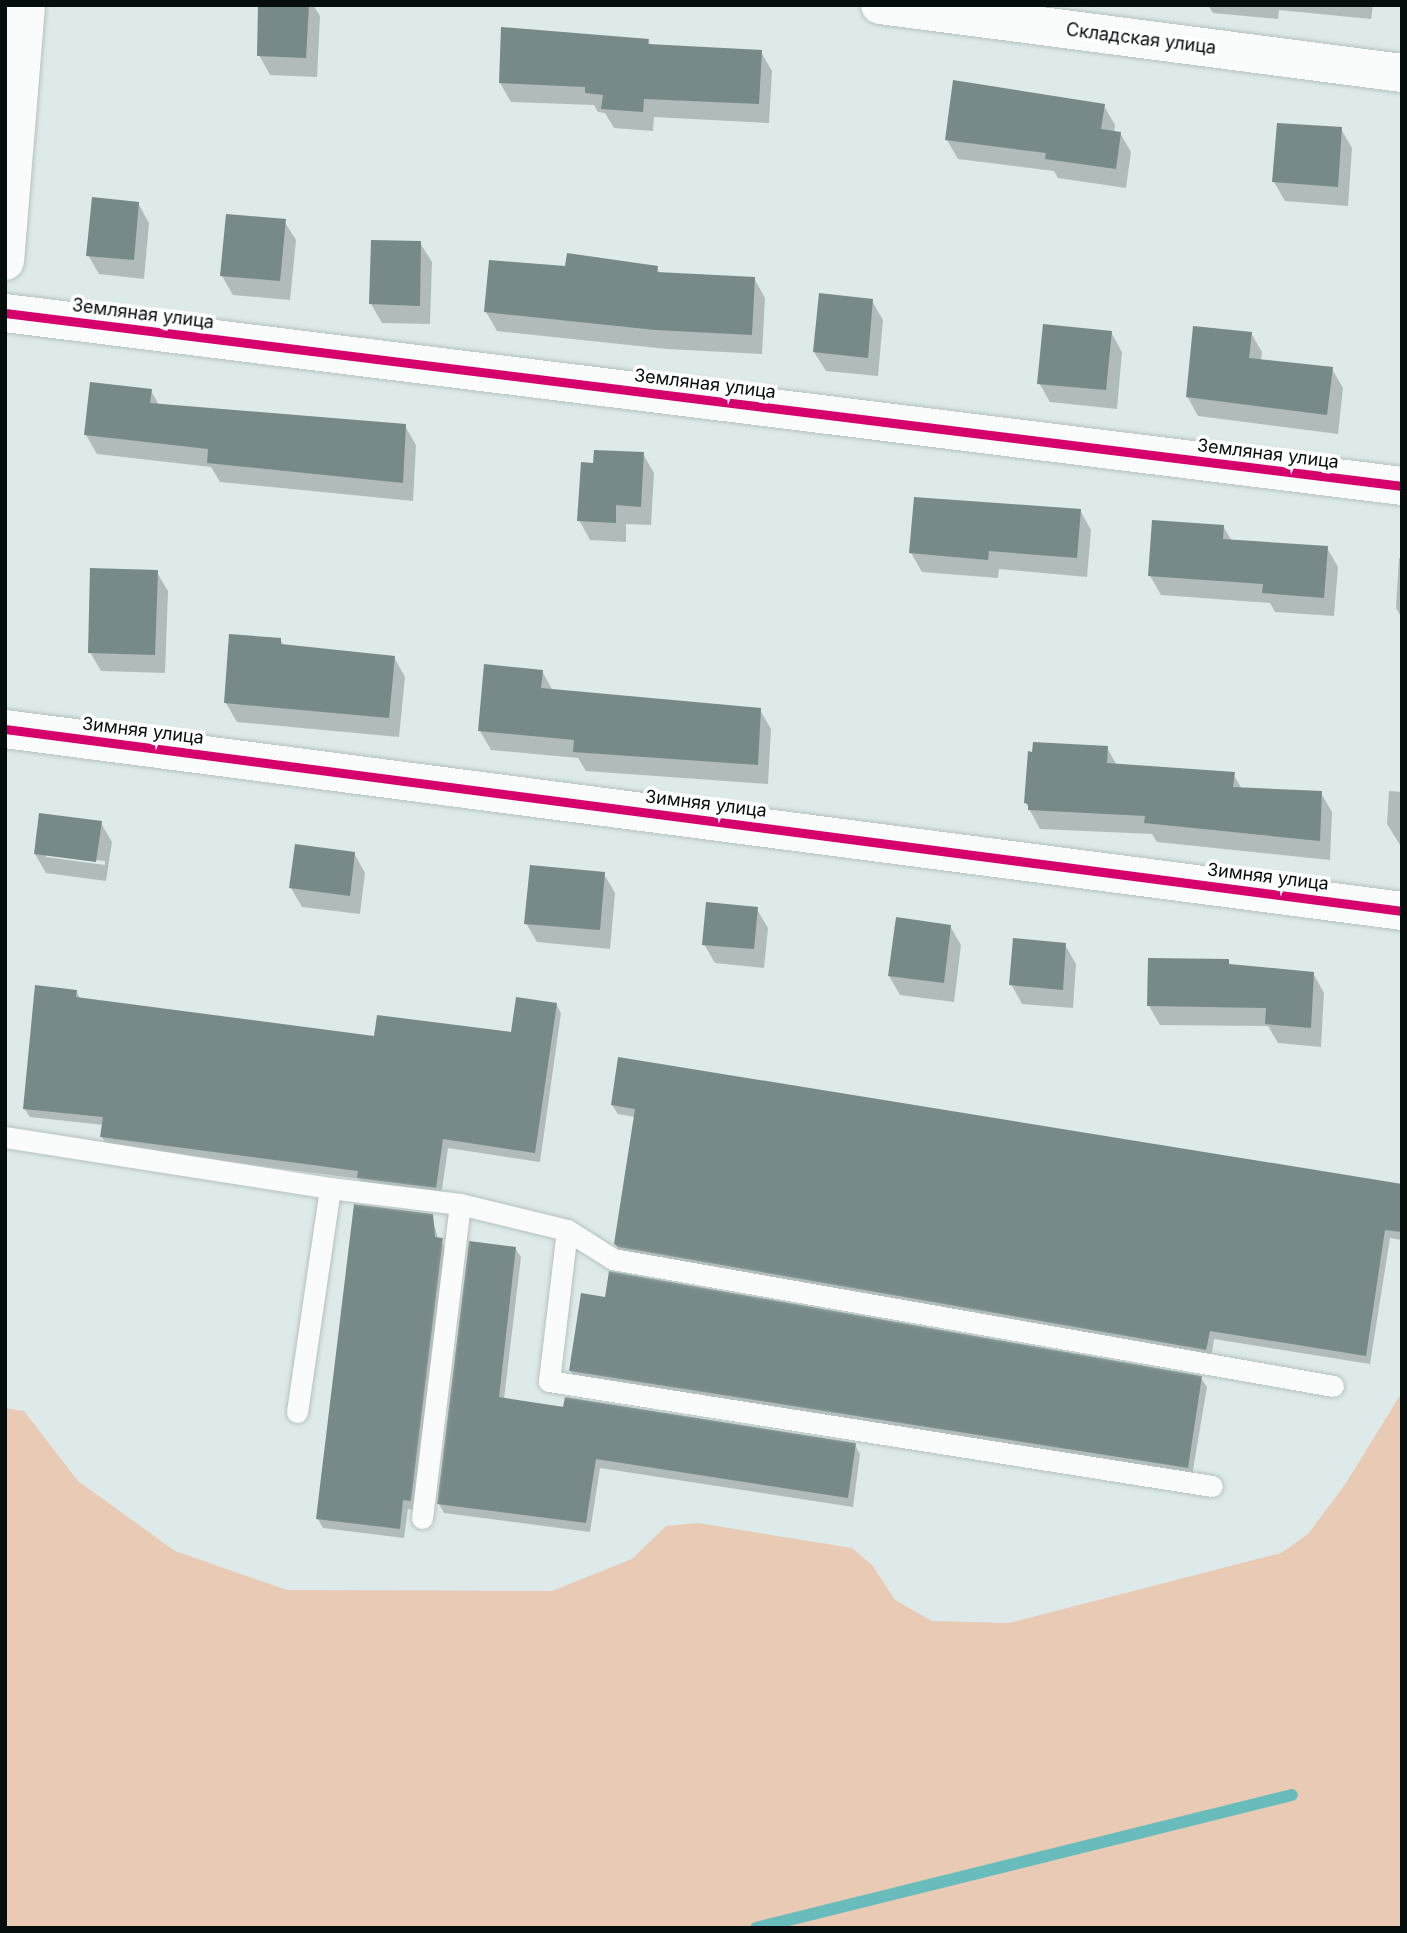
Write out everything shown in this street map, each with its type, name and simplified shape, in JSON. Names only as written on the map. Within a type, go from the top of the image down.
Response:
[{"type":"street","points":[[5,261],[26,5]]},
{"type":"street","name":"Складская улица","points":[[880,5],[1402,73]]},
{"type":"street","name":"Земляная улица","points":[[5,313],[1402,486]]},
{"type":"street","name":"Зимняя улица","points":[[5,729],[1402,911]]},
{"type":"lane","points":[[5,1137],[330,1188],[460,1203],[567,1230],[613,1259],[1334,1386]]},
{"type":"lane","points":[[297,1412],[330,1188]]},
{"type":"lane","points":[[422,1518],[460,1203]]},
{"type":"lane","points":[[567,1230],[549,1381],[1212,1486]]},
{"type":"shaded area","points":[[1402,1392],[1402,1928],[5,1928],[5,1408],[24,1411],[78,1481],[175,1551],[287,1590],[552,1591],[632,1559],[666,1526],[698,1523],[852,1548],[873,1566],[895,1600],[932,1621],[1009,1623],[1281,1553],[1308,1534],[1346,1483]]},
{"type":"building","points":[[258,5],[309,5],[306,58],[257,56]]},
{"type":"building","points":[[501,27],[649,39],[648,44],[762,50],[759,104],[644,99],[643,112],[601,109],[603,95],[585,93],[585,87],[499,83]]},
{"type":"building","points":[[953,80],[1105,104],[1101,129],[1121,132],[1116,169],[1045,159],[1046,153],[945,140]]},
{"type":"building","points":[[1277,123],[1342,127],[1338,187],[1272,182]]},
{"type":"building","points":[[92,197],[139,202],[134,260],[86,256]]},
{"type":"building","points":[[226,214],[286,219],[280,281],[220,276]]},
{"type":"building","points":[[371,240],[421,241],[420,306],[369,304]]},
{"type":"building","points":[[567,253],[658,266],[657,272],[755,277],[752,335],[655,330],[484,312],[489,260],[565,266]]},
{"type":"building","points":[[819,293],[873,299],[868,358],[813,352]]},
{"type":"building","points":[[1043,324],[1112,331],[1106,390],[1037,384]]},
{"type":"building","points":[[1193,326],[1252,332],[1249,358],[1333,367],[1327,415],[1186,397]]},
{"type":"building","points":[[90,382],[152,389],[150,403],[406,424],[403,483],[207,463],[208,449],[84,435]]},
{"type":"building","points":[[594,450],[644,452],[641,507],[616,505],[616,523],[577,521],[581,462],[593,463]]},
{"type":"building","points":[[914,497],[1081,509],[1077,558],[989,551],[988,560],[909,553]]},
{"type":"building","points":[[1152,520],[1224,525],[1223,539],[1328,546],[1324,598],[1262,593],[1263,584],[1148,576]]},
{"type":"building","points":[[90,568],[158,570],[155,655],[88,653]]},
{"type":"building","points":[[229,634],[281,638],[281,644],[395,656],[389,718],[224,703]]},
{"type":"building","points":[[484,664],[543,670],[541,688],[761,708],[758,765],[573,752],[574,740],[478,731]]},
{"type":"building","points":[[1033,742],[1108,746],[1107,763],[1235,772],[1233,787],[1322,791],[1320,841],[1144,823],[1145,816],[1028,810],[1028,804],[1024,803],[1028,751],[1032,752]]},
{"type":"building","points":[[39,813],[102,821],[96,862],[34,854]]},
{"type":"building","points":[[295,844],[355,852],[350,896],[289,888]]},
{"type":"building","points":[[530,865],[605,872],[600,930],[524,924]]},
{"type":"building","points":[[706,902],[758,907],[754,949],[702,945]]},
{"type":"building","points":[[896,917],[951,925],[944,983],[888,976]]},
{"type":"building","points":[[1013,938],[1066,943],[1063,990],[1009,985]]},
{"type":"building","points":[[1148,958],[1229,959],[1229,964],[1314,972],[1311,1028],[1265,1024],[1266,1008],[1147,1006]]},
{"type":"building","points":[[35,985],[77,990],[76,997],[374,1036],[377,1015],[511,1032],[516,997],[557,1003],[535,1153],[443,1139],[436,1188],[357,1178],[358,1171],[100,1137],[103,1117],[23,1109]]},
{"type":"building","points":[[618,1057],[1402,1184],[1402,1232],[1385,1230],[1366,1356],[1210,1331],[1206,1350],[618,1247],[614,1244],[635,1109],[611,1105]]},
{"type":"building","points":[[354,1204],[433,1214],[435,1237],[443,1238],[411,1501],[403,1500],[400,1529],[316,1519]]},
{"type":"building","points":[[469,1241],[516,1247],[499,1397],[563,1407],[565,1397],[856,1443],[848,1498],[596,1459],[586,1523],[437,1504]]},
{"type":"building","points":[[609,1271],[1202,1376],[1188,1468],[569,1371],[581,1293],[605,1297]]},
{"type":"waterway","points":[[756,1928],[1292,1795]]},
{"type":"cycle path","points":[[5,313],[1402,486]]},
{"type":"cycle path","points":[[5,729],[1402,911]]}]
